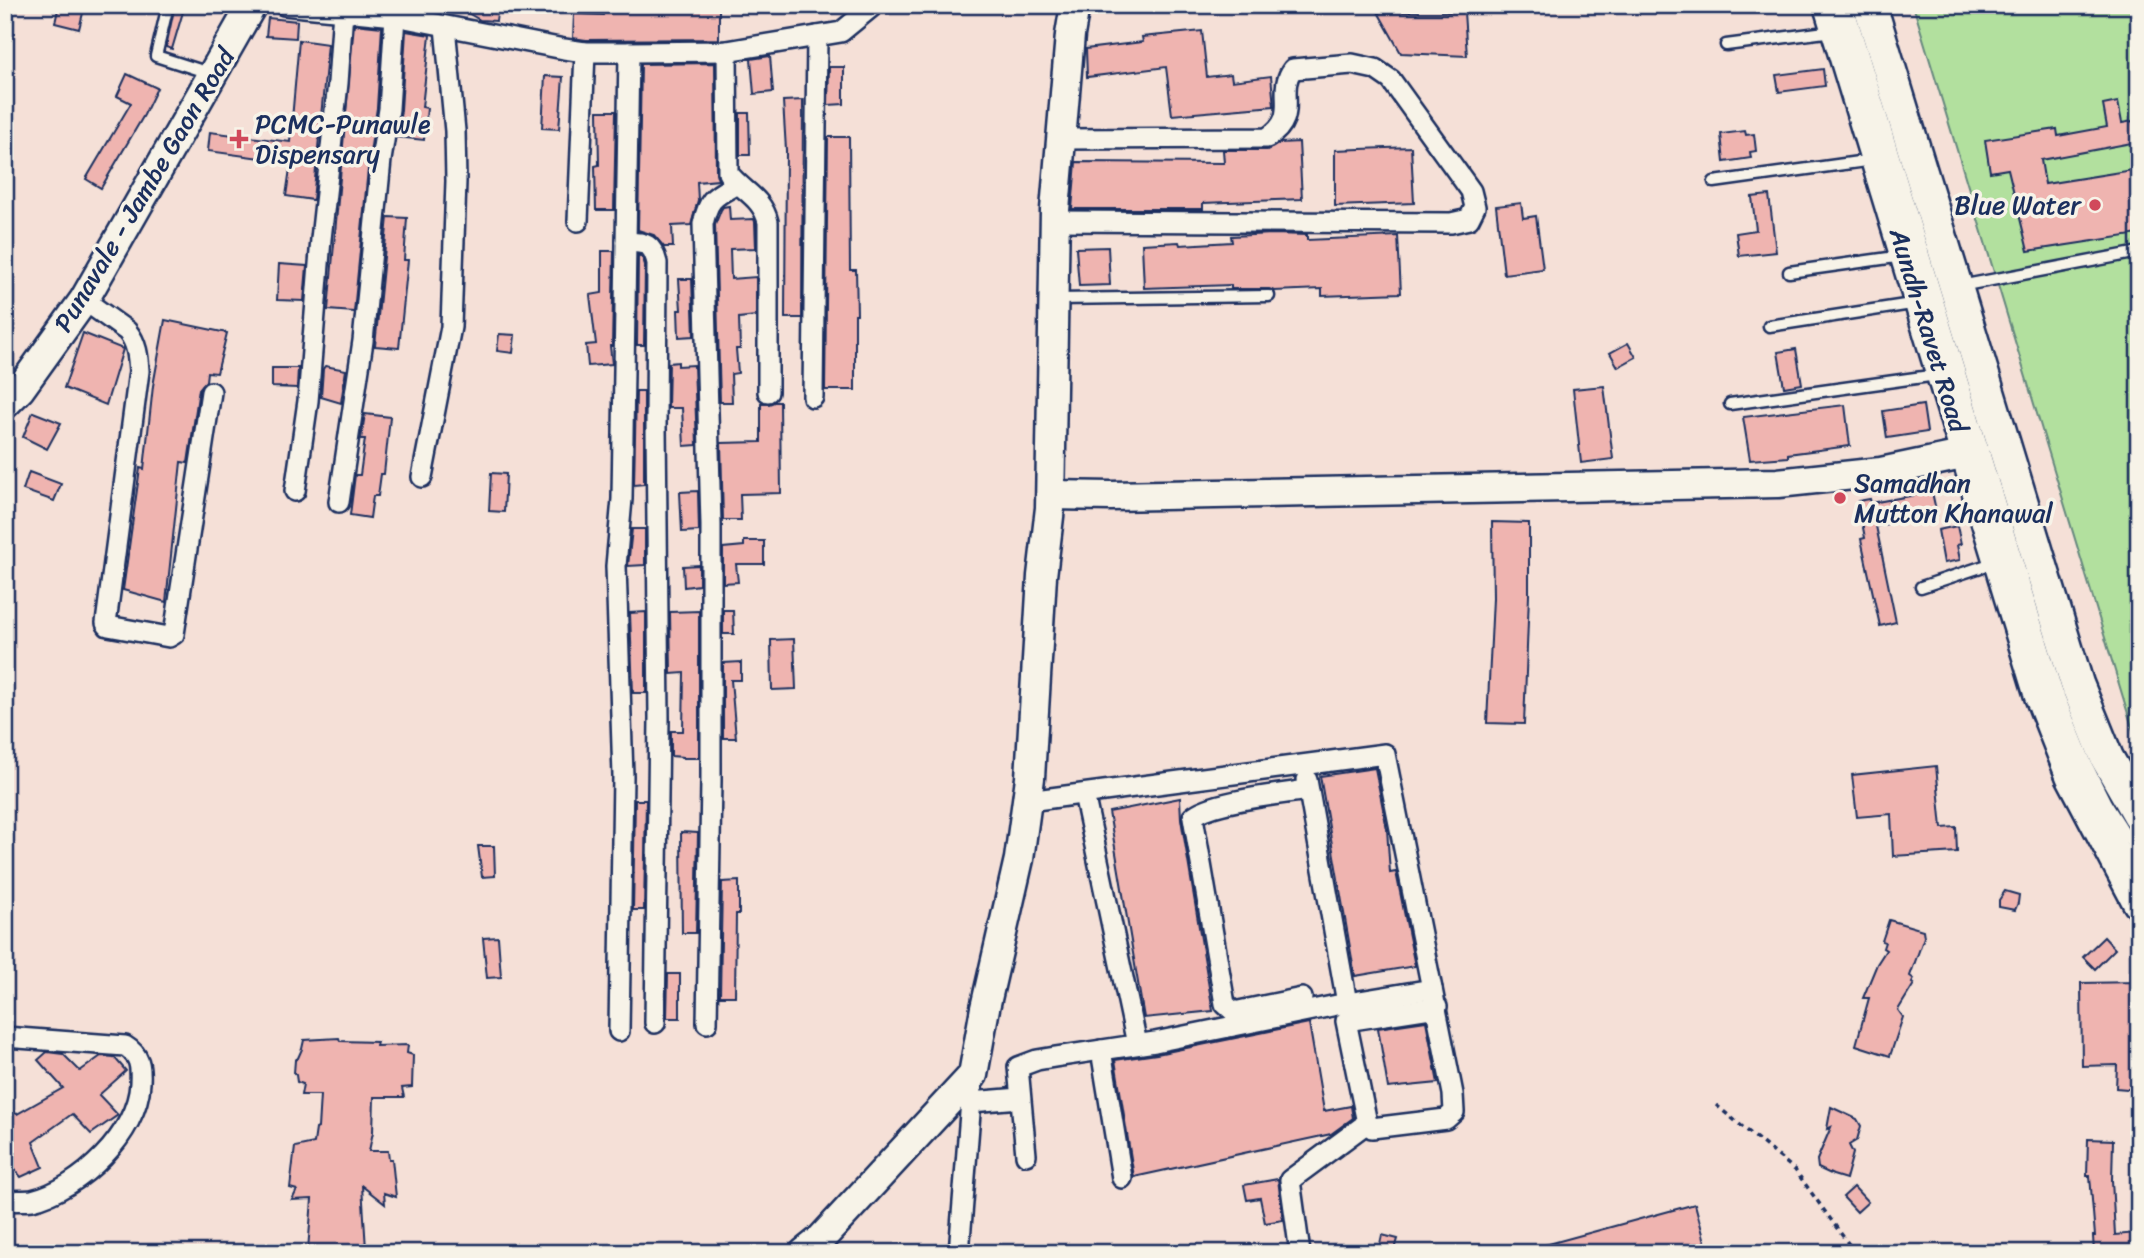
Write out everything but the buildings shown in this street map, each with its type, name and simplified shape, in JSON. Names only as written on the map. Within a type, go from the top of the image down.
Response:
[{"type":"main road","name":"Aundh-Ravet Road","points":[[1870,5],[2077,684],[2098,737],[2132,803]]},
{"type":"main road","name":"Aundh-Ravet Road","points":[[1838,14],[1877,160],[2041,696],[2072,775],[2139,902]]},
{"type":"street","name":"Punavale - Jambe Gaon Road","points":[[10,392],[84,300],[252,5]]},
{"type":"street","points":[[284,5],[395,16],[535,45],[586,52],[727,51],[841,32],[874,5]]},
{"type":"street","points":[[959,1253],[972,1088],[985,1008],[1019,859],[1028,801],[1042,576],[1051,495],[1054,221],[1070,35],[1076,5]]},
{"type":"street","points":[[295,491],[308,401],[343,10]]},
{"type":"street","points":[[339,502],[363,341],[381,160],[389,109],[395,16]]},
{"type":"street","points":[[422,477],[451,327],[456,169],[445,27]]},
{"type":"street","points":[[813,397],[817,36]]},
{"type":"street","points":[[727,51],[728,173],[737,184],[760,202],[768,222],[768,392]]},
{"type":"street","points":[[578,221],[586,52]]},
{"type":"street","points":[[619,1031],[623,776],[616,566],[622,499],[629,52]]},
{"type":"street","points":[[1054,221],[1451,223],[1469,219],[1475,207],[1471,191],[1391,80],[1375,69],[1352,64],[1293,69],[1286,77],[1287,112],[1279,130],[1267,138],[1060,139]]},
{"type":"street","points":[[707,1023],[711,525],[704,224],[707,206],[712,199],[737,184]]},
{"type":"street","points":[[626,242],[650,246],[657,263],[659,718],[655,1023]]},
{"type":"street","points":[[84,300],[132,337],[139,371],[106,623],[108,626],[169,637],[174,634],[211,392]]},
{"type":"street","points":[[1051,495],[1777,483],[1881,472],[1967,454]]},
{"type":"street","points":[[1028,801],[1385,754],[1435,998],[1454,1094],[1454,1112],[1446,1119],[1372,1128],[1367,1123],[1346,1021],[1435,998]]},
{"type":"street","points":[[1304,763],[1345,996]]},
{"type":"street","points":[[1308,790],[1218,805],[1199,811],[1193,817],[1225,1004],[1234,1012],[1345,996],[1435,998]]},
{"type":"street","points":[[1084,794],[1137,1044]]},
{"type":"street","points":[[1026,1155],[1018,1067],[1037,1060],[1137,1044],[1345,996]]},
{"type":"street","points":[[5,1037],[125,1046],[134,1051],[139,1061],[140,1079],[139,1097],[134,1113],[125,1132],[111,1149],[78,1177],[55,1191],[32,1200],[5,1201]]},
{"type":"street","points":[[1101,1050],[1122,1178]]},
{"type":"street","points":[[972,1088],[1020,1098]]},
{"type":"street","points":[[804,1253],[972,1088]]},
{"type":"street","points":[[1300,1253],[1290,1180],[1367,1123]]},
{"type":"lane","points":[[168,5],[156,56],[213,75]]},
{"type":"lane","points":[[1726,45],[1838,14],[2057,691],[2088,767],[2106,803],[2139,855]]},
{"type":"lane","points":[[1714,182],[1877,160]]},
{"type":"lane","points":[[1956,287],[2139,252]]},
{"type":"lane","points":[[1789,272],[1906,255]]},
{"type":"lane","points":[[1053,299],[1269,296]]},
{"type":"lane","points":[[1769,326],[1921,302]]},
{"type":"lane","points":[[1730,404],[1942,374]]},
{"type":"lane","points":[[1921,587],[2000,561]]},
{"type":"path","points":[[1716,1105],[1795,1170],[1855,1253]]},
{"type":"green space","points":[[1913,5],[2139,5],[2139,750]]},
{"type":"place","name":"PCMC-Punawle Dispensary","points":[[239,139]]},
{"type":"place","name":"Blue Water","points":[[2095,205]]},
{"type":"place","name":"Samadhan Mutton Khanawal","points":[[1840,498]]}]
